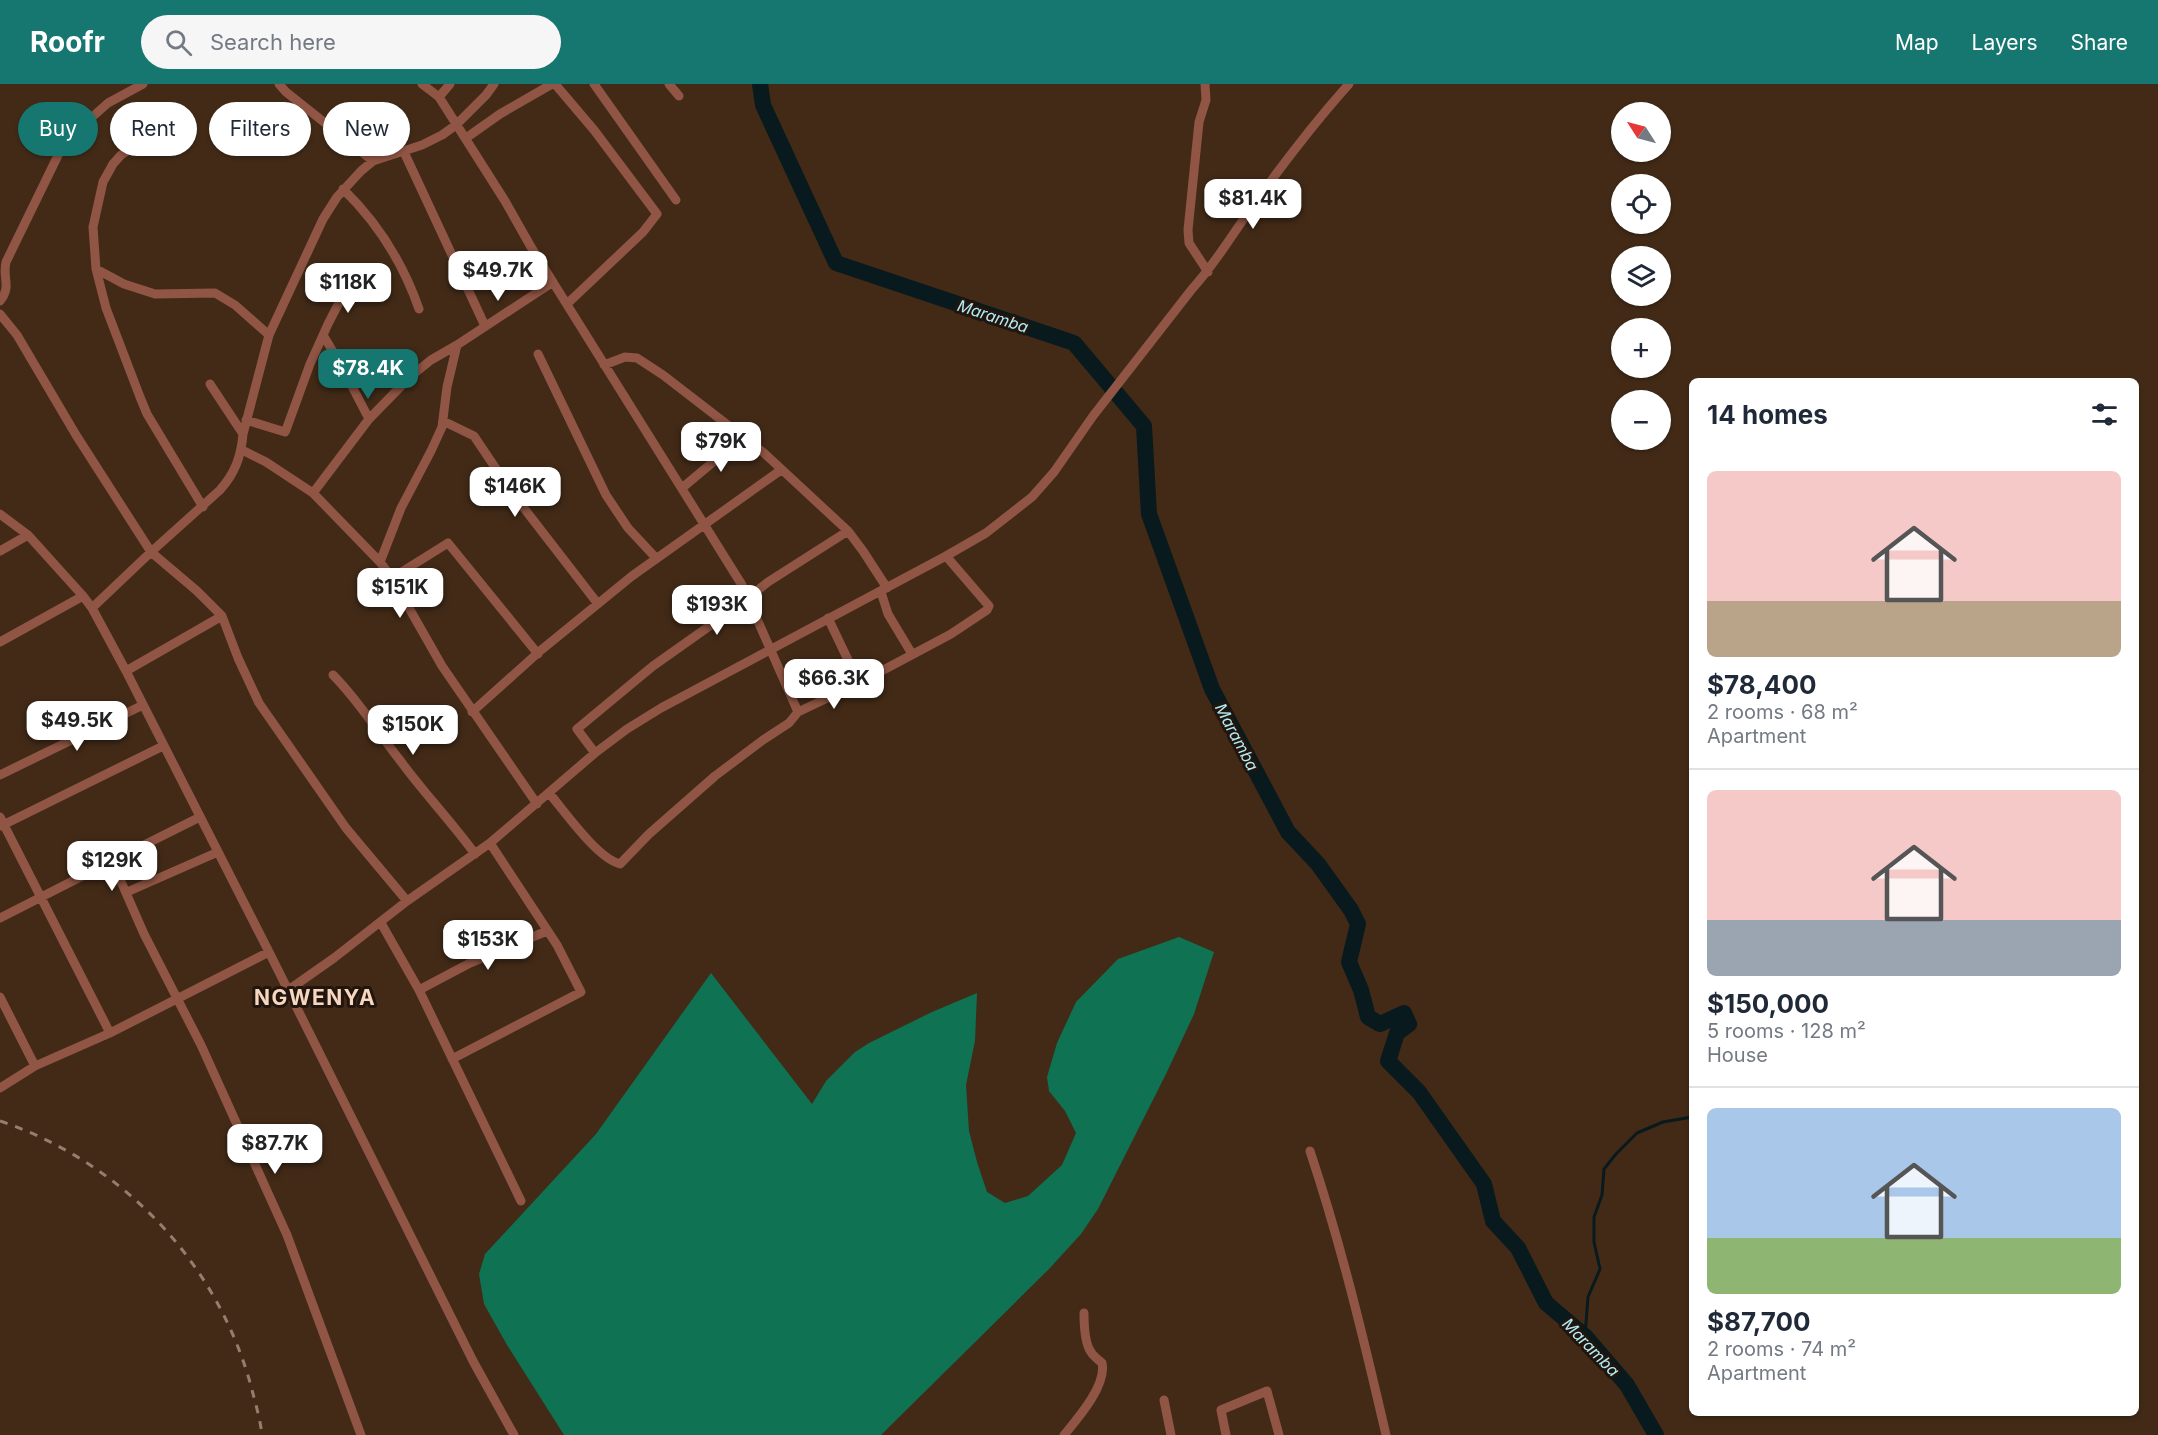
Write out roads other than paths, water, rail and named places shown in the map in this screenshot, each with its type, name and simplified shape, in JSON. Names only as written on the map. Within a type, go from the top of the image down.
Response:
[{"type":"street","points":[[0,301],[7,289],[6,262],[65,141],[108,103],[143,84]]},
{"type":"street","points":[[279,84],[286,92],[374,161]]},
{"type":"street","points":[[422,84],[439,97],[466,138],[748,598],[798,712]]},
{"type":"street","points":[[439,97],[450,84]]},
{"type":"street","points":[[410,150],[422,146],[456,125],[494,84]]},
{"type":"street","points":[[466,138],[500,114],[554,84],[594,130],[657,214],[643,232],[567,304]]},
{"type":"street","points":[[594,84],[676,200]]},
{"type":"street","points":[[669,84],[679,96]]},
{"type":"street","points":[[1205,84],[1206,100],[1198,122],[1188,230],[1190,243],[1208,272]]},
{"type":"street","points":[[287,991],[381,923],[407,901],[490,843],[595,753],[627,729],[661,708],[946,556],[986,533],[1032,497],[1054,472],[1137,359],[1208,272],[1259,197],[1328,107],[1349,84]]},
{"type":"street","points":[[120,156],[112,164],[103,182],[93,227],[96,269],[106,308],[147,414],[203,507]]},
{"type":"street","points":[[92,608],[203,507],[230,479],[239,462],[246,420],[269,335],[323,219],[343,189],[374,161],[391,156]]},
{"type":"street","points":[[406,156],[485,326]]},
{"type":"street","points":[[343,189],[382,233],[413,291],[419,309]]},
{"type":"street","points":[[96,269],[124,284],[155,294],[204,292],[223,296],[269,335]]},
{"type":"street","points":[[246,420],[283,432],[286,430],[323,335],[345,291],[356,277]]},
{"type":"street","points":[[313,493],[369,419],[399,387],[422,367],[553,282]]},
{"type":"street","points":[[0,314],[17,335],[76,435],[151,552],[197,591],[222,616],[259,703],[346,828],[407,901]]},
{"type":"street","points":[[323,335],[369,419]]},
{"type":"street","points":[[380,562],[401,508],[431,452],[443,421],[447,387],[457,345]]},
{"type":"street","points":[[538,354],[606,495],[628,528],[656,558]]},
{"type":"street","points":[[604,365],[625,357],[637,358],[663,375],[764,453],[813,496],[848,531],[863,551],[884,590],[888,614],[912,654]]},
{"type":"street","points":[[210,384],[243,434]]},
{"type":"street","points":[[443,421],[474,436],[513,494],[598,604]]},
{"type":"street","points":[[682,488],[743,437]]},
{"type":"street","points":[[242,450],[266,462],[313,493],[380,562],[392,578],[442,666],[537,804]]},
{"type":"street","points":[[472,712],[538,654],[656,558],[781,470]]},
{"type":"street","points":[[0,514],[28,534],[92,608],[269,952],[473,1361],[514,1435]]},
{"type":"street","points":[[595,753],[577,729],[653,666],[778,576],[848,531]]},
{"type":"street","points":[[0,551],[28,534]]},
{"type":"street","points":[[392,578],[448,543],[538,654]]},
{"type":"street","points":[[549,793],[601,854],[612,862],[620,864],[649,834],[715,776],[789,723],[798,712],[859,684],[971,622],[989,606],[946,556]]},
{"type":"street","points":[[0,642],[84,596]]},
{"type":"street","points":[[126,671],[222,616]]},
{"type":"street","points":[[828,618],[859,684]]},
{"type":"street","points":[[333,675],[368,714],[414,779],[449,819],[475,854]]},
{"type":"street","points":[[0,775],[143,705]]},
{"type":"street","points":[[110,1033],[1,823],[163,746]]},
{"type":"street","points":[[0,918],[200,817]]},
{"type":"street","points":[[452,1059],[581,992],[547,931],[490,843]]},
{"type":"street","points":[[127,892],[218,852]]},
{"type":"street","points":[[112,861],[144,934],[223,1091],[287,1235],[362,1435]]},
{"type":"street","points":[[381,923],[419,990],[522,1201]]},
{"type":"street","points":[[419,990],[470,963],[547,931]]},
{"type":"street","points":[[0,1088],[35,1066],[110,1033],[269,952]]},
{"type":"street","points":[[0,997],[35,1066]]},
{"type":"street","points":[[1311,1150],[1365,1345],[1386,1435]]},
{"type":"street","points":[[1064,1435],[1083,1411],[1103,1376],[1102,1363],[1091,1352],[1089,1346],[1084,1327],[1084,1313]]},
{"type":"street","points":[[1227,1435],[1221,1410],[1267,1391],[1279,1435]]},
{"type":"street","points":[[1164,1400],[1171,1435]]},
{"type":"waterway","name":"Maramba","points":[[760,84],[763,105],[836,263],[1074,343],[1144,426],[1149,514],[1212,689],[1288,832],[1318,864],[1351,910],[1358,924],[1349,962],[1361,990],[1368,1017],[1380,1024],[1404,1013],[1409,1024],[1397,1033],[1388,1061],[1419,1092],[1484,1184],[1493,1221],[1518,1248],[1546,1303],[1585,1336],[1627,1385],[1656,1435]]},
{"type":"waterway","points":[[1585,1336],[1588,1297],[1600,1269],[1594,1242],[1594,1217],[1602,1195],[1604,1169],[1637,1133],[1663,1122],[1689,1118]]},
{"type":"railway","points":[[0,1121],[44,1139],[86,1162],[124,1190],[158,1222],[189,1258],[215,1298],[235,1341],[251,1386],[262,1435]]},
{"type":"district","name":"NGWENYA","points":[[315,997]]}]
